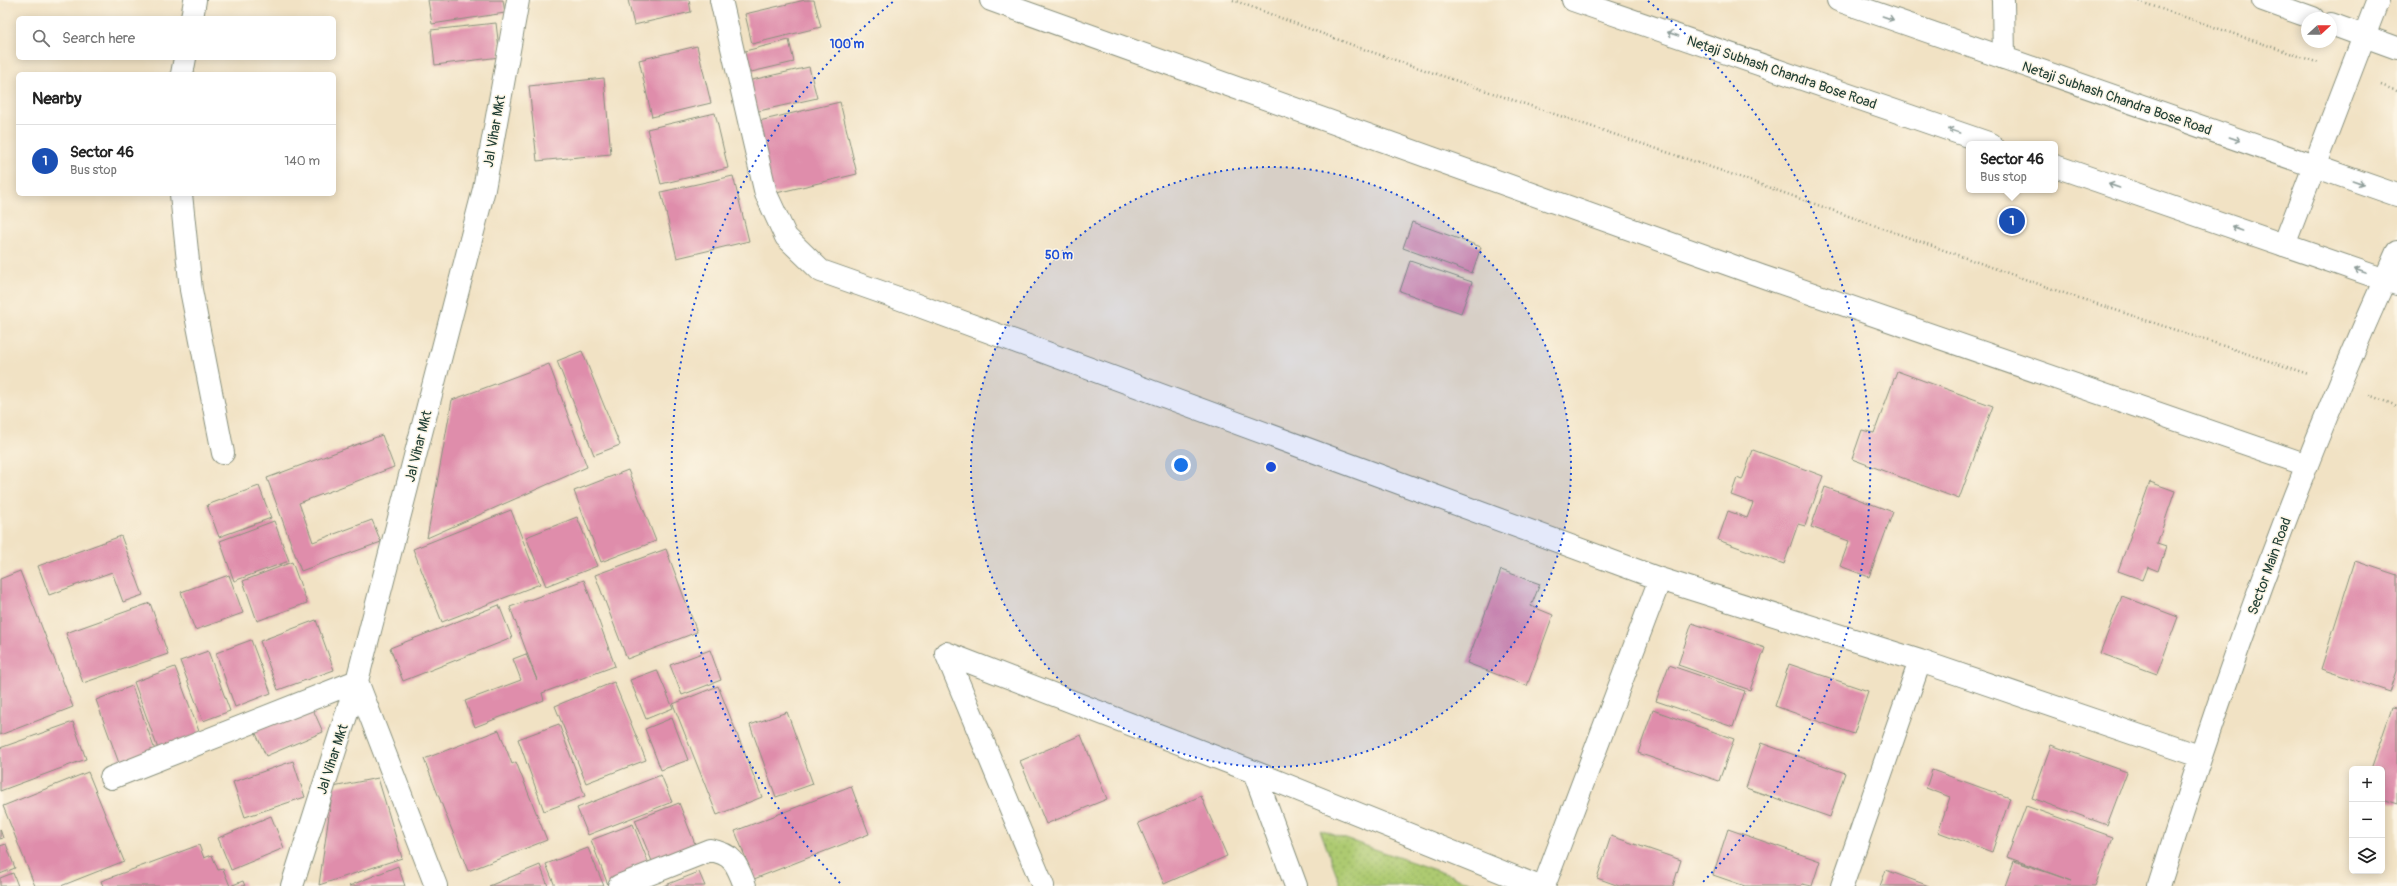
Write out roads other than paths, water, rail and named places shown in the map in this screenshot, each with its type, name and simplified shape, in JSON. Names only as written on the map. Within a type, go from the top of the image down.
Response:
[{"type":"street","points":[[192,16],[195,0]]},
{"type":"street","name":"Jal Vihar Mkt","points":[[292,886],[357,681],[484,189],[518,0]]},
{"type":"street","points":[[722,0],[766,194],[786,237],[821,271],[1660,579],[1920,661],[2199,756]]},
{"type":"street","points":[[991,0],[1761,276],[2307,465]]},
{"type":"street","name":"Netaji Subhash Chandra Bose Road","points":[[1573,0],[1982,141]]},
{"type":"street","name":"Netaji Subhash Chandra Bose Road","points":[[1838,0],[2397,195]]},
{"type":"street","points":[[2003,0],[2004,58]]},
{"type":"street","points":[[2263,0],[2301,14]]},
{"type":"street","points":[[2284,245],[2378,0]]},
{"type":"street","points":[[2337,26],[2397,48]]},
{"type":"street","points":[[182,72],[185,60]]},
{"type":"street","points":[[2058,167],[2391,282]]},
{"type":"street","points":[[181,196],[191,290],[223,453]]},
{"type":"street","name":"Sector Main Road","points":[[2159,886],[2199,756],[2307,465],[2340,385],[2391,282],[2397,252]]},
{"type":"street","points":[[1544,886],[1660,579]]},
{"type":"street","points":[[1043,886],[946,653],[1254,772],[1537,886]]},
{"type":"street","points":[[1842,886],[1920,661]]},
{"type":"street","points":[[111,778],[357,681],[436,886]]},
{"type":"street","points":[[1254,772],[1296,886]]},
{"type":"street","points":[[619,886],[710,850],[724,852],[737,864],[745,886]]},
{"type":"place","name":"Sector 46","points":[[2012,221]]}]
